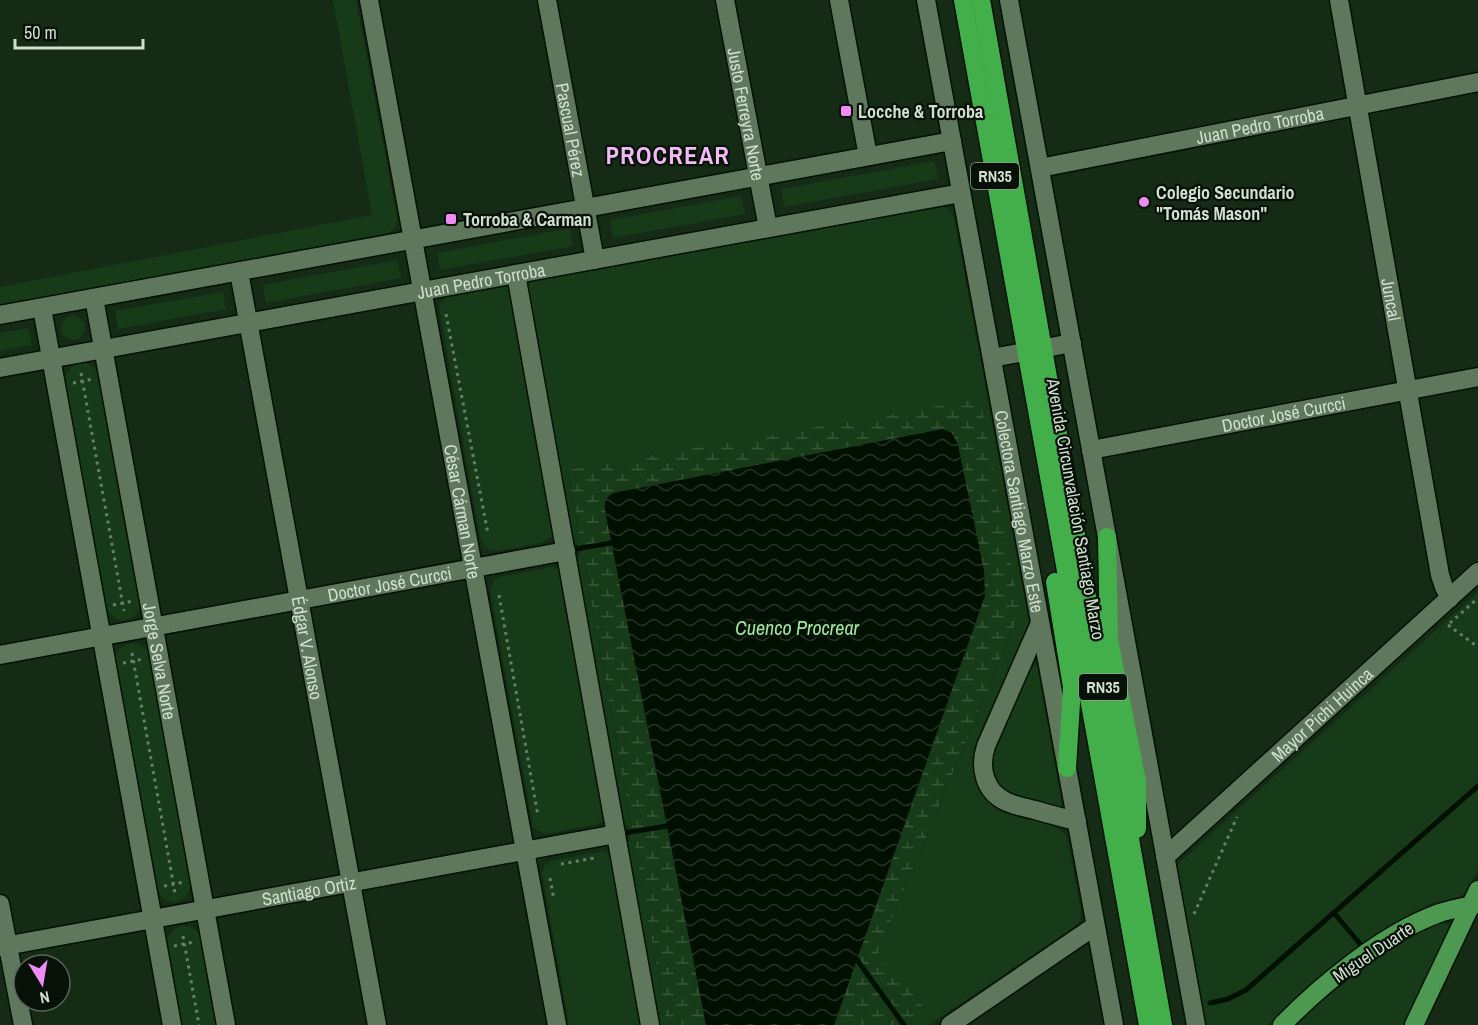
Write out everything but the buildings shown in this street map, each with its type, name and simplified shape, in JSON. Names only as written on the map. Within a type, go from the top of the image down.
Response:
[{"type":"highway","name":"Avenida Circunvalación Santiago Marzo","points":[[963,0],[1035,350],[1163,1025]]},
{"type":"highway","name":"Avenida Circunvalación Santiago Marzo","points":[[981,0],[1035,350],[1041,434],[1148,1025]]},
{"type":"highway","points":[[989,0],[990,51]]},
{"type":"highway","points":[[1041,434],[1047,536],[1072,681],[1067,768]]},
{"type":"highway","points":[[1107,537],[1109,640],[1137,780],[1136,873]]},
{"type":"main road","name":"Miguel Duarte","points":[[1282,1025],[1329,982],[1384,942],[1430,917],[1475,900]]},
{"type":"main road","points":[[1414,1025],[1475,900]]},
{"type":"street","name":"César Cárman Norte","points":[[369,0],[556,1025]]},
{"type":"street","name":"Pascual Pérez","points":[[547,0],[595,260]]},
{"type":"street","name":"Justo Ferreyra Norte","points":[[725,0],[768,228]]},
{"type":"street","points":[[839,0],[868,156]]},
{"type":"street","name":"Colectora Santiago Marzo Este","points":[[926,0],[1114,1025]]},
{"type":"street","points":[[1009,0],[1196,1025]]},
{"type":"street","name":"Juncal","points":[[1339,0],[1440,575],[1450,598]]},
{"type":"street","name":"Juan Pedro Torroba","points":[[1040,168],[1478,82]]},
{"type":"street","points":[[0,315],[952,141]]},
{"type":"street","name":"Juan Pedro Torroba","points":[[0,368],[961,193]]},
{"type":"street","name":"Édgar V. Alonso","points":[[239,272],[377,1025]]},
{"type":"street","points":[[516,274],[650,1025]]},
{"type":"street","name":"Jorge Selva Norte","points":[[94,298],[226,1025]]},
{"type":"street","points":[[42,308],[172,1025]]},
{"type":"street","points":[[992,358],[1072,343]]},
{"type":"street","name":"Doctor José Curcci","points":[[1091,450],[1478,377]]},
{"type":"street","name":"Doctor José Curcci","points":[[0,655],[566,551]]},
{"type":"street","name":"Mayor Pichi Huinca","points":[[1165,857],[1478,572]]},
{"type":"street","points":[[1040,623],[986,746],[982,761],[983,768],[989,786],[1002,800],[1077,821]]},
{"type":"street","name":"Santiago Ortiz","points":[[4,946],[616,834]]},
{"type":"street","points":[[0,904],[4,946],[23,1025]]},
{"type":"street","points":[[950,1025],[1095,926]]},
{"type":"path","points":[[446,314],[488,534]]},
{"type":"path","points":[[81,373],[124,611]]},
{"type":"path","points":[[65,384],[100,378]]},
{"type":"path","points":[[499,596],[538,816]]},
{"type":"path","points":[[105,606],[140,600]]},
{"type":"path","points":[[1448,626],[1478,647]]},
{"type":"path","points":[[132,653],[175,893]]},
{"type":"path","points":[[116,664],[151,658]]},
{"type":"path","points":[[1192,918],[1237,817]]},
{"type":"path","points":[[561,864],[595,858]]},
{"type":"path","points":[[156,887],[191,881]]},
{"type":"path","points":[[183,936],[199,1025]]},
{"type":"path","points":[[167,947],[202,941]]},
{"type":"green space","points":[[333,0],[356,0],[397,218],[392,230],[385,234],[0,306],[0,287],[372,215]]},
{"type":"green space","points":[[935,161],[938,179],[784,207],[781,189]]},
{"type":"green space","points":[[741,196],[745,214],[613,238],[610,220]]},
{"type":"green space","points":[[937,207],[948,209],[954,218],[1029,622],[1026,675],[1034,665],[1037,665],[1062,806],[1033,800],[1047,822],[1064,833],[1067,839],[1081,911],[1080,920],[1075,926],[929,1025],[908,1025],[926,1008],[878,953],[1020,612],[568,471],[667,1025],[656,1025],[624,847],[630,839],[628,826],[619,821],[573,563],[580,554],[577,543],[569,537],[526,288],[530,282],[537,279]]},
{"type":"green space","points":[[570,228],[573,246],[440,270],[437,253]]},
{"type":"green space","points":[[397,260],[401,278],[266,303],[263,285]]},
{"type":"green space","points":[[498,286],[510,289],[554,536],[544,542],[497,551],[484,546],[480,536],[439,308],[448,296]]},
{"type":"green space","points":[[223,292],[226,309],[118,329],[115,311]]},
{"type":"green space","points":[[73,316],[82,319],[85,328],[82,337],[73,340],[64,337],[61,328],[64,319]]},
{"type":"green space","points":[[28,328],[32,345],[0,351],[0,333]]},
{"type":"green space","points":[[80,363],[93,367],[100,378],[141,603],[135,616],[130,619],[119,620],[109,613],[105,606],[64,381],[69,369]]},
{"type":"green space","name":"Cuenco Procrear","points":[[980,399],[1020,612],[878,952],[926,1009],[908,1025],[667,1025],[568,470]]},
{"type":"green space","points":[[552,567],[562,572],[606,816],[598,824],[545,834],[533,826],[490,589],[498,577]]},
{"type":"green space","points":[[1478,592],[1478,868],[1469,888],[1458,897],[1422,908],[1363,944],[1298,996],[1268,1025],[1206,1025],[1176,870],[1179,863]]},
{"type":"green space","points":[[131,643],[143,647],[151,658],[191,881],[187,895],[177,902],[165,899],[156,887],[115,661],[120,649]]},
{"type":"green space","points":[[603,851],[611,854],[643,1022],[641,1025],[569,1025],[542,872],[550,861]]},
{"type":"green space","points":[[1444,921],[1449,930],[1404,1025],[1294,1025],[1344,982],[1380,957],[1436,922]]},
{"type":"green space","points":[[185,926],[195,930],[201,938],[217,1025],[181,1025],[166,944],[172,931]]},
{"type":"water","name":"Cuenco Procrear","points":[[943,429],[952,433],[958,445],[984,570],[985,596],[834,1025],[706,1025],[605,510],[606,500],[613,493]]},
{"type":"waterway","points":[[570,550],[611,543]]},
{"type":"waterway","points":[[1210,1003],[1228,999],[1246,990],[1478,786]]},
{"type":"waterway","points":[[618,834],[667,826]]},
{"type":"waterway","points":[[1334,913],[1361,945]]},
{"type":"waterway","points":[[857,960],[904,1025]]},
{"type":"place","name":"Locche & Torroba","points":[[846,111]]},
{"type":"place","name":"Colegio Secundario \"Tomás Mason\"","points":[[1144,202]]},
{"type":"place","name":"Torroba & Carman","points":[[451,219]]},
{"type":"district","name":"PROCREAR","points":[[668,155]]}]
